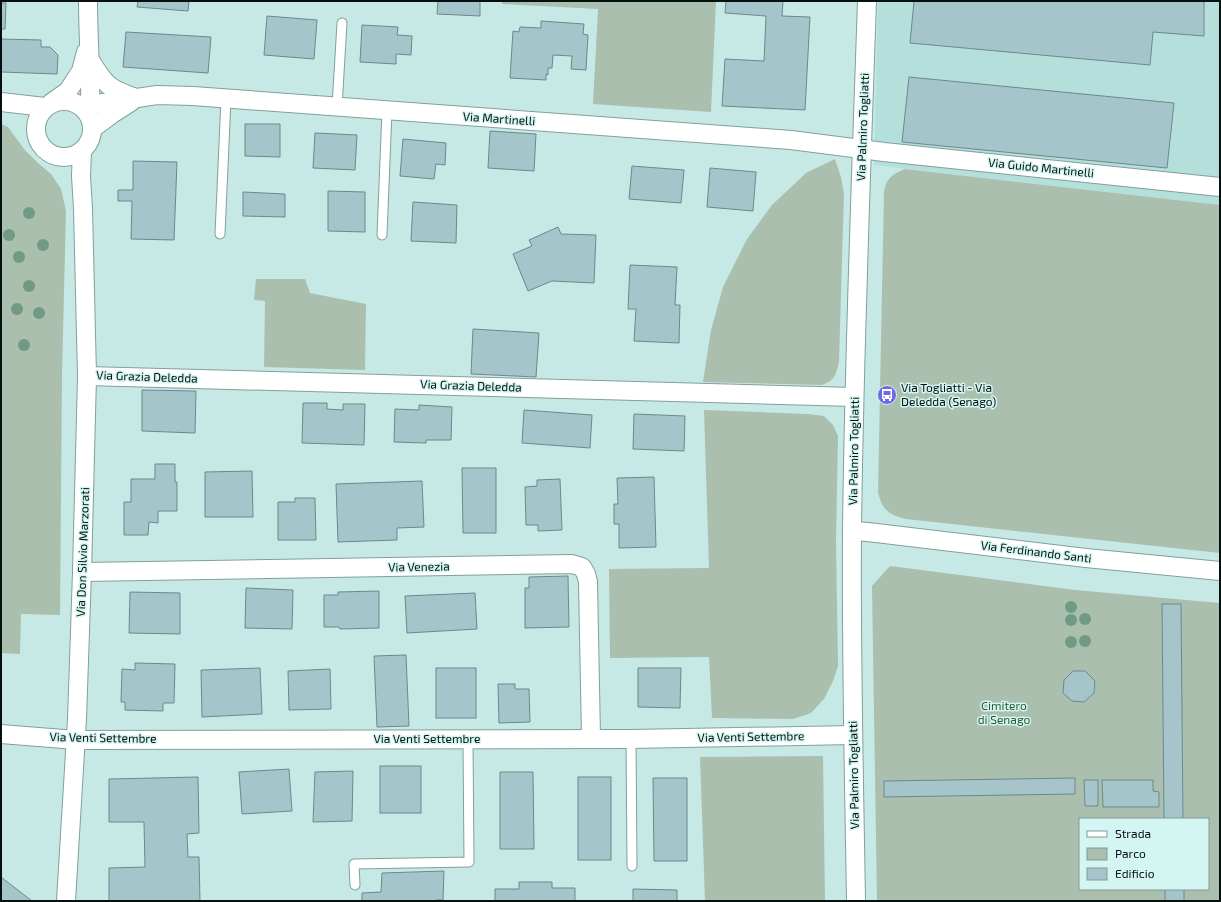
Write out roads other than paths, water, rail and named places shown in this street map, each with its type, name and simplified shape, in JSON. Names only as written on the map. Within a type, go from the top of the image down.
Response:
[{"type":"street","points":[[88,1],[88,42],[91,75],[87,106],[92,129],[90,141],[82,151],[76,155],[69,157],[54,156],[47,152],[37,140],[35,132],[36,123],[39,114],[48,105],[68,91],[81,71],[88,42]]},
{"type":"street","name":"Via Palmiro Togliatti","points":[[856,901],[853,735],[852,531],[854,397],[868,1]]},
{"type":"street","name":"Via Martinelli","points":[[90,60],[99,76],[107,85],[119,92],[136,98]]},
{"type":"street","name":"Via Martinelli","points":[[87,106],[157,95],[193,96],[791,140],[862,149]]},
{"type":"street","name":"Via Martinelli","points":[[92,129],[121,107],[136,98]]},
{"type":"street","points":[[1,104],[48,105],[59,100],[68,100],[87,106]]},
{"type":"street","points":[[1,104],[17,114],[35,132]]},
{"type":"street","name":"Via Guido Martinelli","points":[[862,149],[1220,187]]},
{"type":"street","name":"Via Don Silvio Marzorati","points":[[66,901],[76,740],[87,376],[83,202],[81,176],[82,151]]},
{"type":"street","name":"Via Don Silvio Marzorati","points":[[61,157],[83,202]]},
{"type":"street","name":"Via Grazia Deledda","points":[[87,376],[854,397]]},
{"type":"street","name":"Via Ferdinando Santi","points":[[852,531],[1086,558],[1220,571]]},
{"type":"street","name":"Via Venezia","points":[[82,572],[572,564],[582,566],[588,582],[591,738]]},
{"type":"street","name":"Via Venti Settembre","points":[[1,734],[76,740],[631,739],[853,735]]},
{"type":"lane","points":[[337,107],[342,23]]},
{"type":"lane","points":[[220,234],[226,99]]},
{"type":"lane","points":[[382,235],[386,111]]},
{"type":"lane","points":[[355,885],[354,864],[470,862],[468,739]]},
{"type":"lane","points":[[631,739],[632,866]]},
{"type":"place","name":"Via Togliatti - Via Deledda (Senago)","points":[[887,395]]},
{"type":"park label","name":"Cimitero di Senago","points":[[1004,713]]}]
